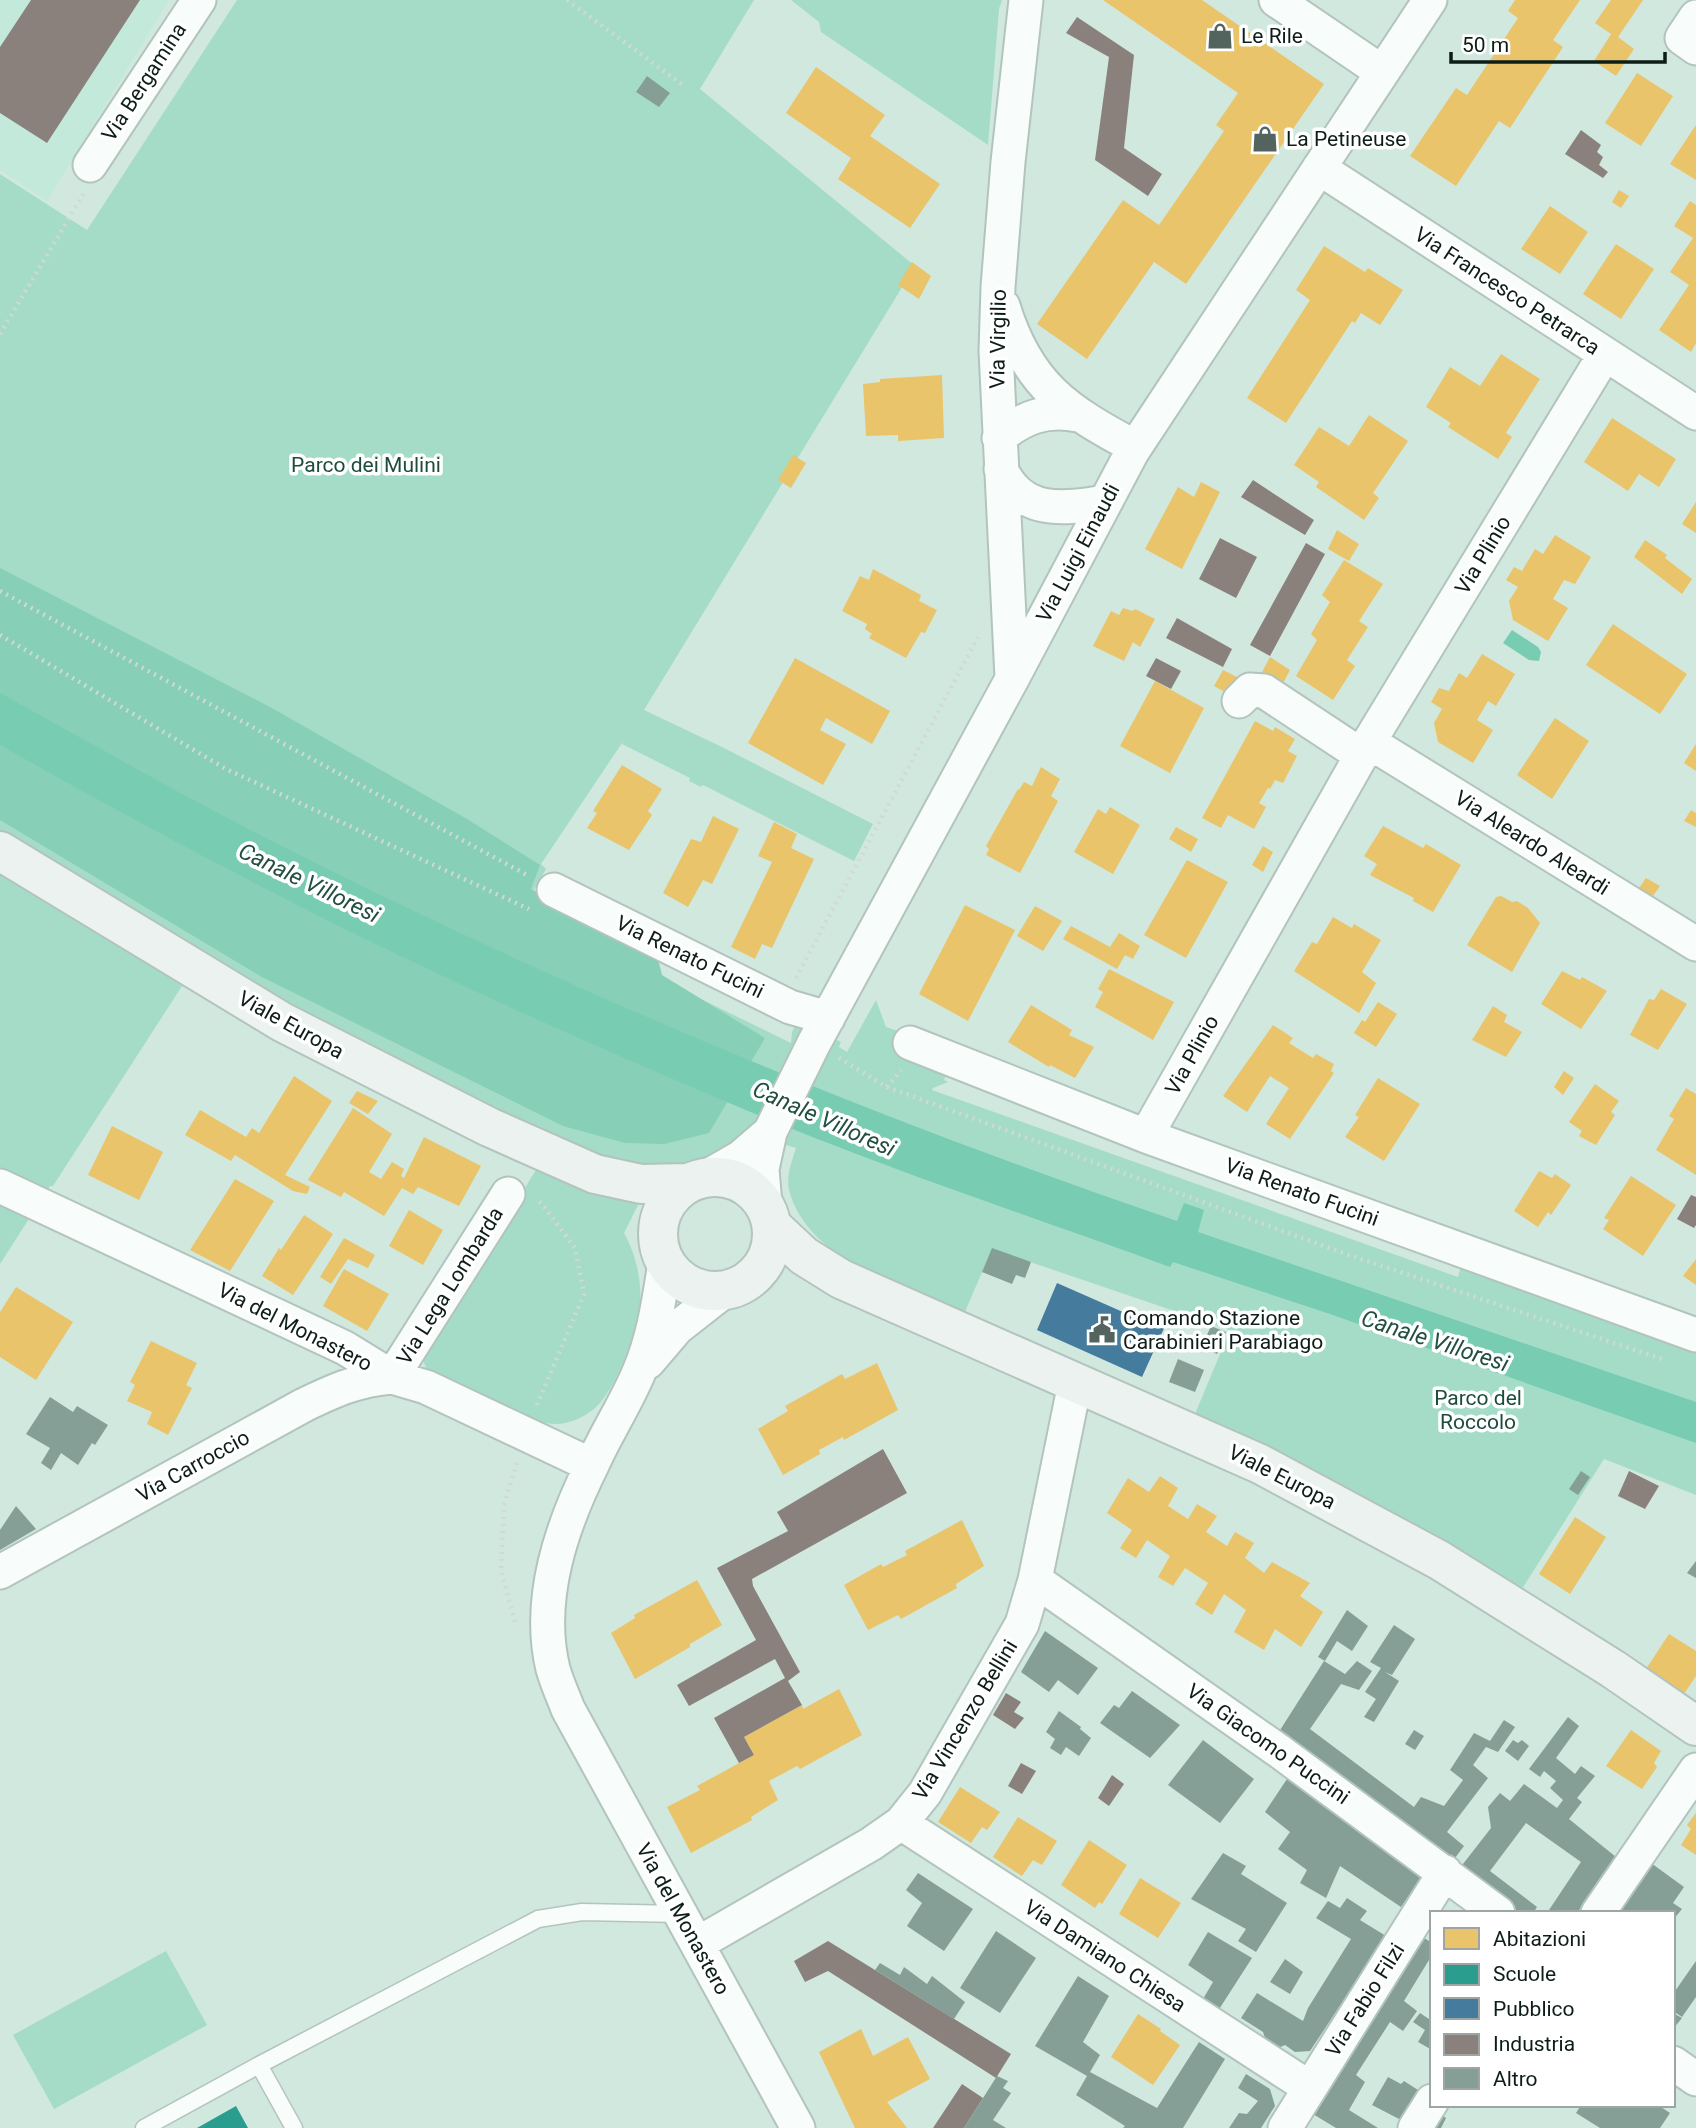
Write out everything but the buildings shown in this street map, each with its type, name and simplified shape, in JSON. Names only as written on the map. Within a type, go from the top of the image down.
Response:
[{"type":"street","name":"Via Bergamina","points":[[90,165],[199,0]]},
{"type":"street","name":"Via Virgilio","points":[[1012,679],[996,360],[998,287],[1026,0]]},
{"type":"street","points":[[1276,0],[1382,72]]},
{"type":"street","name":"Via Luigi Einaudi","points":[[769,1216],[762,1169],[770,1132],[821,1031],[1105,502],[1135,447],[1430,0]]},
{"type":"street","points":[[1696,17],[1682,38],[1696,48]]},
{"type":"street","name":"Via Francesco Petrarca","points":[[1319,168],[1696,413]]},
{"type":"street","points":[[998,287],[1016,342],[1027,362],[1059,401],[1078,415],[1135,447]]},
{"type":"street","name":"Via Plinio","points":[[1146,1136],[1365,749],[1605,354]]},
{"type":"street","points":[[1078,415],[1059,411],[1019,422],[1000,454],[1015,491],[1037,504],[1069,507],[1105,502]]},
{"type":"street","points":[[1239,701],[1250,690],[1264,691],[1365,749]]},
{"type":"street","name":"Via Aleardo Aleardi","points":[[1365,749],[1696,944]]},
{"type":"street","name":"Viale Europa","points":[[0,851],[282,1022],[478,1122],[595,1174],[641,1184],[731,1178],[751,1189],[769,1216],[804,1256],[841,1279],[1260,1464],[1439,1560],[1696,1726]]},
{"type":"street","name":"Via Renato Fucini","points":[[555,890],[782,1003],[821,1031]]},
{"type":"street","name":"Via Renato Fucini","points":[[910,1043],[1146,1136],[1696,1335]]},
{"type":"street","name":"Via Luigi Einaudi","points":[[697,1180],[741,1157],[770,1132]]},
{"type":"street","name":"Viale Europa","points":[[595,1174],[630,1206],[679,1279],[700,1290],[734,1288],[792,1277],[841,1279]]},
{"type":"street","points":[[639,1372],[657,1319],[660,1218],[670,1198],[697,1180]]},
{"type":"street","name":"Via del Monastero","points":[[0,1186],[345,1348],[392,1377],[426,1387],[591,1465]]},
{"type":"street","name":"Via Lega Lombarda","points":[[392,1377],[521,1196]]},
{"type":"street","points":[[639,1372],[677,1328],[762,1269],[771,1249],[769,1216]]},
{"type":"street","name":"Via del Monastero","points":[[639,1372],[591,1465],[566,1523],[552,1574],[547,1625],[553,1669],[568,1709],[798,2128]]},
{"type":"street","name":"Via Carroccio","points":[[0,1572],[304,1405],[346,1385],[367,1379],[392,1377]]},
{"type":"street","name":"Via Vincenzo Bellini","points":[[697,1944],[871,1844],[901,1823],[925,1793],[1022,1624],[1035,1580],[1075,1383]]},
{"type":"street","name":"Via Giacomo Puccini","points":[[1035,1580],[1445,1872],[1495,1911]]},
{"type":"street","points":[[1599,1911],[1696,1770]]},
{"type":"street","name":"Via Damiano Chiesa","points":[[901,1823],[1310,2088]]},
{"type":"street","name":"Via Fabio Filzi","points":[[1285,2128],[1445,1872]]},
{"type":"street","points":[[1675,2064],[1696,2079]]},
{"type":"street","points":[[1415,2128],[1430,2104]]},
{"type":"lane","points":[[144,2128],[538,1919],[582,1912],[680,1914]]},
{"type":"lane","points":[[259,2065],[294,2128]]},
{"type":"path","points":[[567,0],[683,85]]},
{"type":"path","points":[[0,334],[85,191],[90,165]]},
{"type":"path","points":[[0,591],[555,890]]},
{"type":"path","points":[[782,1003],[981,632]]},
{"type":"path","points":[[518,1634],[501,1571],[503,1505],[542,1388],[584,1294],[575,1248],[543,1205],[521,1196]]},
{"type":"shaded area","points":[[0,0],[169,0],[47,201],[0,170]]},
{"type":"shaded area","points":[[0,568],[270,707],[467,819],[540,865],[531,889],[657,955],[662,975],[765,1038],[709,1133],[664,1144],[625,1143],[563,1126],[262,977],[0,820]]},
{"type":"green space","name":"Parco dei Mulini","points":[[237,0],[754,0],[700,89],[915,266],[644,710],[873,824],[854,861],[703,785],[701,787],[689,781],[690,778],[622,744],[624,740],[541,864],[546,869],[519,916],[566,933],[791,1043],[797,1022],[841,1042],[839,1047],[847,1052],[876,1000],[886,1027],[957,1051],[944,1080],[948,1082],[932,1090],[1458,1277],[1461,1265],[1696,1346],[1696,1495],[1604,1459],[1522,1589],[1402,1518],[1195,1414],[1230,1330],[992,1249],[964,1314],[914,1294],[836,1253],[816,1235],[799,1214],[789,1190],[789,1174],[796,1148],[763,1138],[644,1193],[624,1233],[637,1268],[640,1305],[630,1345],[618,1375],[603,1400],[582,1417],[556,1424],[528,1418],[430,1377],[424,1363],[424,1354],[548,1150],[171,976],[171,979],[182,986],[0,1264],[0,174],[87,230]]},
{"type":"green space","points":[[791,0],[1002,0],[999,9],[988,145],[821,32],[819,22]]},
{"type":"green space","points":[[166,1951],[207,2025],[54,2109],[13,2035]]},
{"type":"water","points":[[1512,630],[1538,647],[1541,652],[1539,661],[1529,660],[1503,643]]},
{"type":"water","name":"Canale Villoresi","points":[[0,693],[200,804],[378,894],[489,947],[715,1046],[945,1138],[1177,1221],[1184,1203],[1204,1210],[1198,1232],[1696,1402],[1696,1443],[1330,1314],[1173,1262],[1170,1267],[954,1190],[794,1130],[566,1032],[392,952],[278,895],[138,822],[0,745]]},
{"type":"place","name":"Le Rile","points":[[1220,36]]},
{"type":"place","name":"La Petineuse","points":[[1265,139]]},
{"type":"place","name":"Comando Stazione Carabinieri Parabiago","points":[[1102,1330]]},
{"type":"park label","name":"Parco del Roccolo","points":[[1478,1410]]}]
